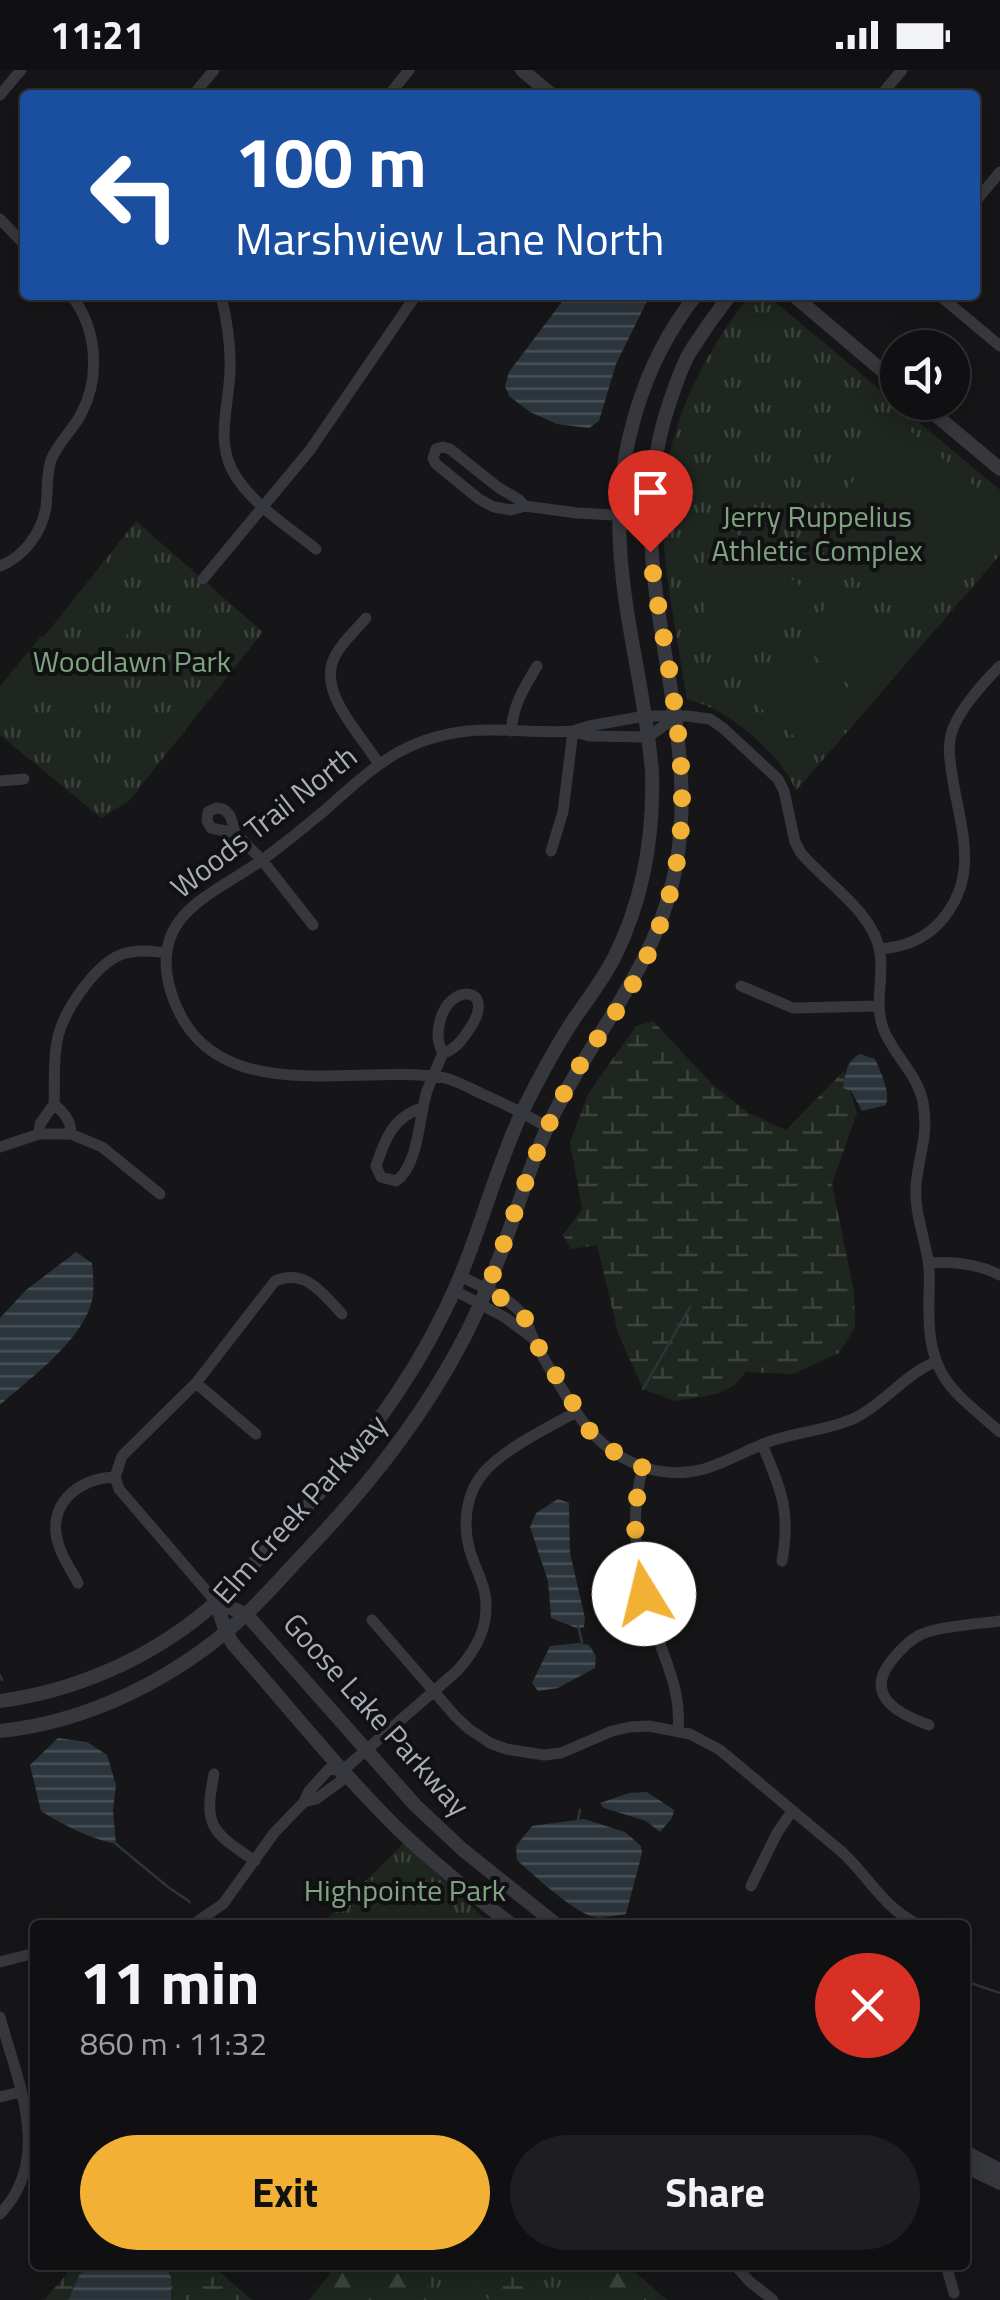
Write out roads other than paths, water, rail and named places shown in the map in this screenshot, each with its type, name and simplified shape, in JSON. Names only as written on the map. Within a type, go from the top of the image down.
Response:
[{"type":"street","points":[[0,95],[21,70]]},
{"type":"street","points":[[197,90],[214,70]]},
{"type":"street","points":[[392,90],[409,70]]},
{"type":"street","points":[[522,70],[546,90]]},
{"type":"street","points":[[885,90],[902,70]]},
{"type":"street","points":[[980,196],[1000,172]]},
{"type":"street","points":[[0,219],[20,241]]},
{"type":"street","points":[[0,566],[32,541],[46,506],[51,461],[89,398],[94,359],[91,339],[73,300]]},
{"type":"street","points":[[222,300],[230,346],[223,437],[226,453],[241,484],[316,549]]},
{"type":"street","points":[[203,579],[310,450],[413,300]]},
{"type":"street","name":"Elm Creek Parkway","points":[[0,1701],[48,1692],[124,1664],[155,1647],[216,1602],[311,1502],[372,1430],[425,1350],[458,1283],[522,1112],[544,1069],[614,959],[636,904],[650,851],[653,810],[648,737],[620,548],[620,516],[626,447],[636,410],[658,355],[693,300]]},
{"type":"street","name":"Elm Creek Parkway","points":[[0,1730],[49,1722],[142,1688],[226,1632],[382,1467],[439,1384],[484,1297],[548,1126],[572,1079],[626,996],[668,901],[681,827],[681,760],[650,552],[650,517],[657,449],[677,381],[690,352],[726,300]]},
{"type":"street","points":[[796,300],[880,369]]},
{"type":"street","points":[[945,300],[1000,346]]},
{"type":"street","points":[[941,420],[1000,469]]},
{"type":"street","points":[[524,506],[450,450],[436,450],[436,464],[494,507],[650,517]]},
{"type":"street","points":[[366,618],[334,656],[329,677],[333,695],[378,763]]},
{"type":"street","points":[[510,731],[519,695],[538,666]]},
{"type":"street","points":[[1000,666],[962,711],[950,734],[950,762],[966,862],[961,891],[947,914],[923,938],[880,949],[878,1006],[885,1033],[910,1070],[921,1095],[925,1142],[916,1182],[916,1204],[929,1264],[929,1334],[936,1362],[954,1393],[1000,1432]]},
{"type":"street","name":"Woods Trail North","points":[[167,953],[173,929],[191,906],[262,860],[378,763],[415,743],[468,731],[573,731],[646,716],[710,719],[778,778],[801,853],[869,923],[880,949]]},
{"type":"street","points":[[648,737],[676,717]]},
{"type":"street","points":[[552,851],[565,802],[573,731]]},
{"type":"street","name":"Woods Trail North","points":[[573,731],[589,736],[648,737]]},
{"type":"street","points":[[0,780],[24,779]]},
{"type":"street","points":[[236,833],[313,924]]},
{"type":"street","points":[[39,1134],[40,1124],[54,1104],[57,1040],[72,1005],[104,966],[116,957],[140,951],[167,953],[172,994],[190,1029],[222,1058],[239,1066],[282,1075],[451,1079],[548,1126]]},
{"type":"street","points":[[741,986],[793,1008],[878,1006]]},
{"type":"street","points":[[460,994],[474,996],[479,1004],[471,1026],[450,1051],[443,1053],[438,1032],[442,1012],[460,994]]},
{"type":"street","points":[[422,1108],[396,1123],[384,1143],[376,1166],[382,1177],[396,1181],[405,1174],[423,1119],[422,1108],[443,1053]]},
{"type":"street","points":[[54,1104],[71,1124],[71,1134]]},
{"type":"street","points":[[0,1148],[39,1134],[71,1134],[102,1147],[160,1194]]},
{"type":"street","points":[[929,1264],[958,1263],[1000,1275]]},
{"type":"street","points":[[216,1602],[119,1489],[115,1477],[118,1464],[127,1448],[196,1383],[276,1281],[297,1276],[312,1282],[342,1314]]},
{"type":"street","points":[[458,1283],[484,1297],[533,1338],[576,1412],[607,1448],[644,1468],[664,1472],[685,1473],[725,1462],[786,1436],[857,1418],[905,1378],[936,1362]]},
{"type":"street","points":[[196,1383],[256,1434]]},
{"type":"street","points":[[199,1920],[222,1904],[274,1833],[304,1802],[316,1799],[341,1781],[342,1770],[470,1658],[484,1627],[485,1594],[466,1532],[474,1486],[493,1462],[576,1412]]},
{"type":"street","points":[[762,1444],[783,1494],[786,1527],[782,1561]]},
{"type":"street","points":[[644,1468],[634,1512],[638,1562],[644,1594],[679,1700],[678,1730]]},
{"type":"street","points":[[78,1583],[59,1547],[57,1515],[80,1484],[115,1477]]},
{"type":"street","name":"Goose Lake Parkway","points":[[216,1602],[246,1614],[415,1805],[463,1850],[551,1920]]},
{"type":"street","name":"Goose Lake Parkway","points":[[216,1602],[234,1644],[342,1770],[445,1872],[506,1920]]},
{"type":"street","points":[[372,1620],[469,1729],[506,1750],[561,1753],[612,1731],[649,1726],[690,1734],[720,1750],[850,1860],[886,1903],[909,1920]]},
{"type":"street","points":[[929,1725],[911,1719],[885,1699],[880,1680],[884,1669],[900,1650],[924,1633],[1000,1621]]},
{"type":"street","points":[[214,1774],[208,1802],[211,1822],[224,1839],[255,1861]]},
{"type":"street","points":[[751,1886],[792,1811]]},
{"type":"street","points":[[0,1962],[30,1953]]},
{"type":"street","points":[[0,2017],[30,2136],[25,2173],[0,2214]]},
{"type":"street","points":[[0,2097],[20,2092]]},
{"type":"street","points":[[970,2155],[1000,2170]]},
{"type":"street","points":[[970,2168],[1000,2183]]},
{"type":"street","points":[[739,2270],[774,2300]]},
{"type":"street","points":[[947,2270],[954,2293]]},
{"type":"waterway","points":[[643,1389],[690,1307]]},
{"type":"waterway","points":[[578,1626],[582,1642]]},
{"type":"waterway","points":[[0,1675],[2,1680]]},
{"type":"waterway","points":[[578,1820],[580,1810]]},
{"type":"waterway","points":[[116,1844],[190,1902]]},
{"type":"waterway","points":[[970,1983],[1000,1993]]},
{"type":"park label","name":"Jerry Ruppelius Athletic Complex","points":[[817,534]]},
{"type":"park label","name":"Woodlawn Park","points":[[132,662]]},
{"type":"park label","name":"Highpointe Park","points":[[405,1891]]}]
